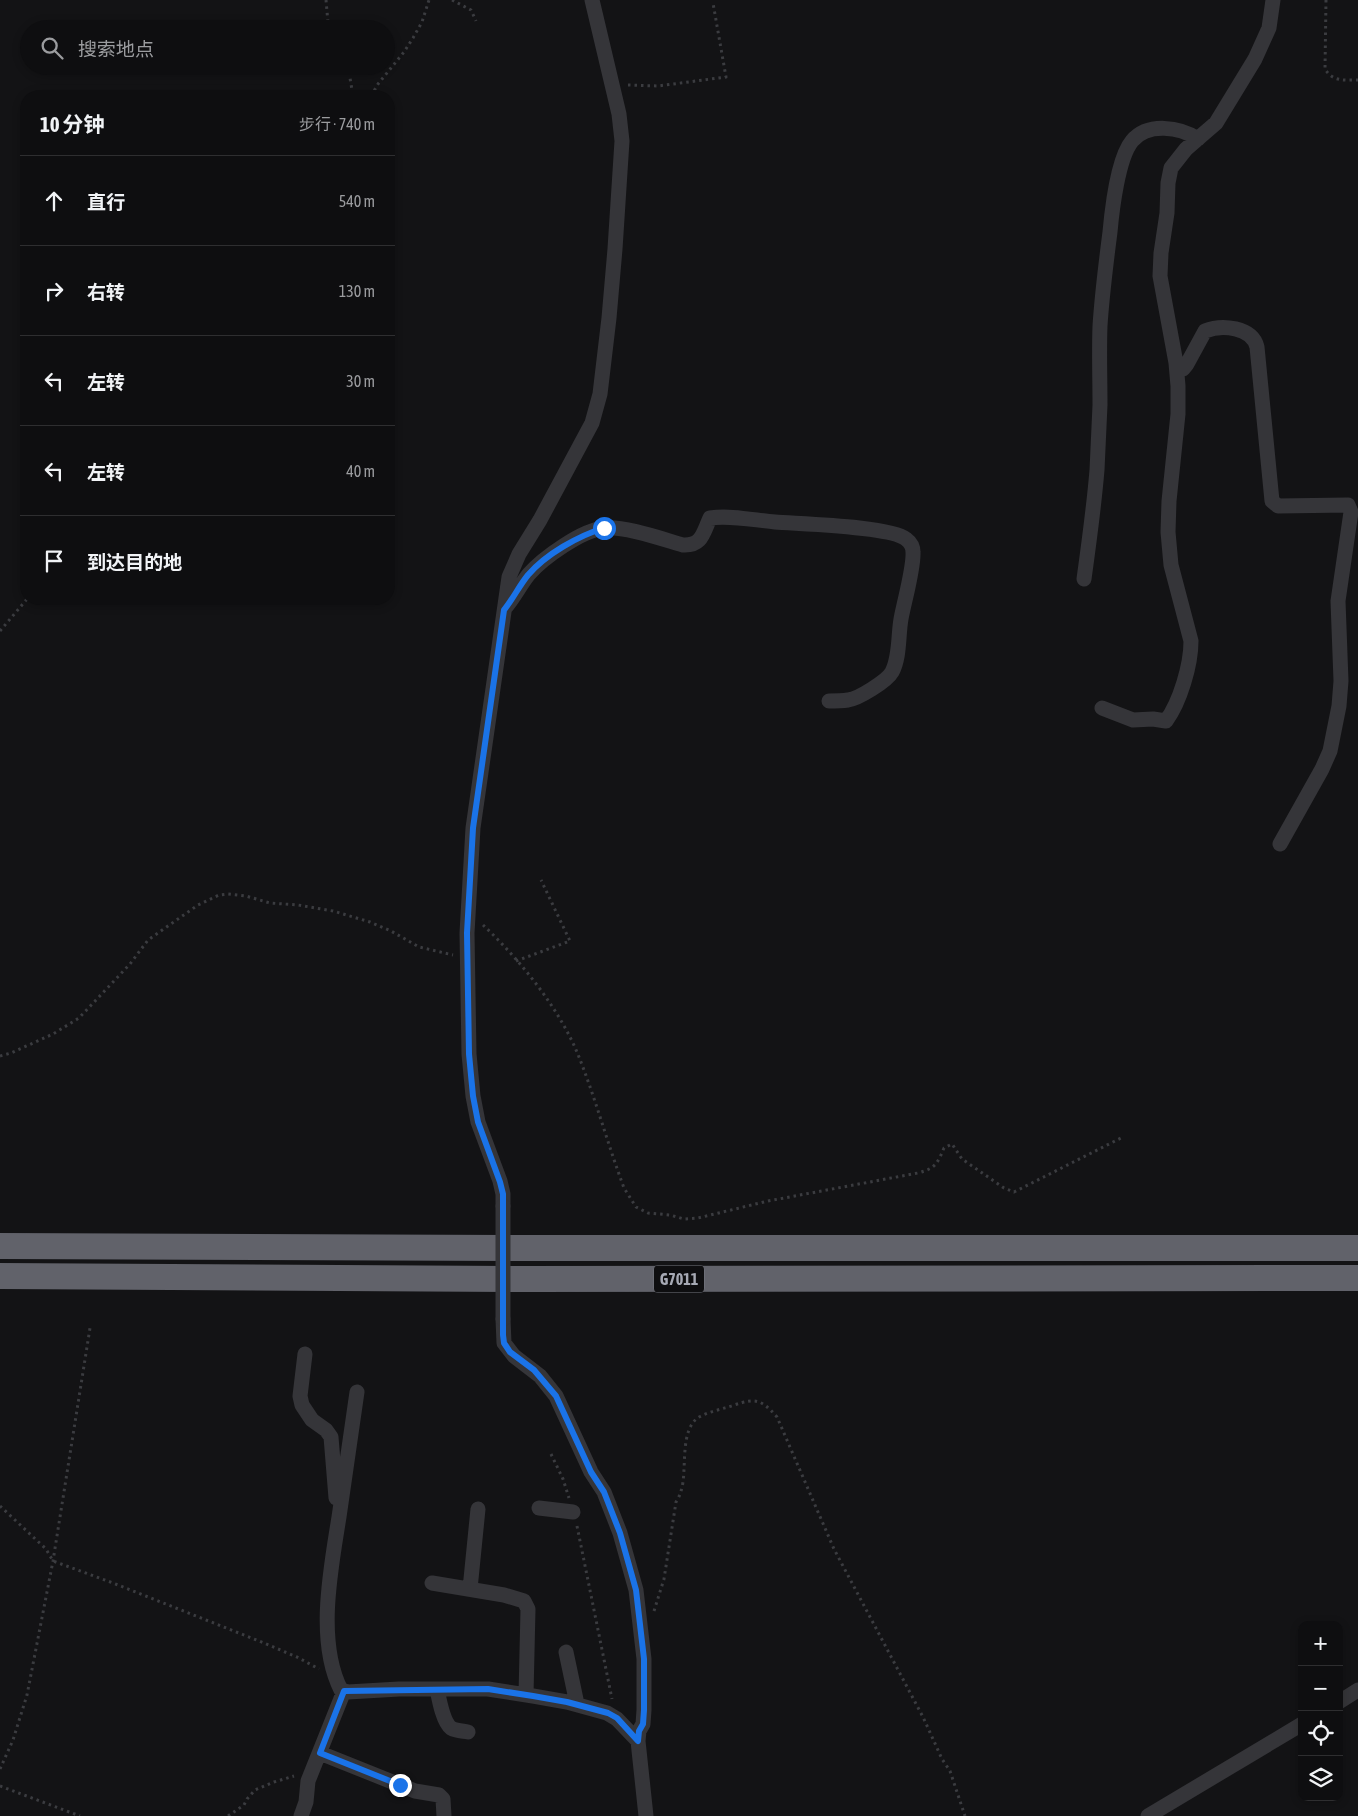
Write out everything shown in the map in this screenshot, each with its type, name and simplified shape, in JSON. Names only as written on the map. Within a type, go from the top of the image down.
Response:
[{"type":"highway","name":"G7011","points":[[0,1246],[1358,1248]]},
{"type":"highway","name":"G7011","points":[[0,1276],[522,1279],[1358,1278]]},
{"type":"street","points":[[592,0],[621,126],[622,149],[609,318],[596,411],[592,423],[519,554],[509,577],[473,828],[467,961],[469,1054],[473,1096],[481,1131],[503,1194],[504,1343],[514,1356],[540,1376],[556,1396],[591,1472],[604,1492],[620,1533],[632,1572],[641,1629],[645,1691],[643,1724],[639,1731],[638,1741],[646,1816]]},
{"type":"street","points":[[1102,708],[1133,720],[1153,718],[1166,721],[1172,713],[1185,678],[1192,650],[1190,633],[1171,565],[1168,532],[1169,501],[1178,414],[1177,370],[1161,284],[1161,253],[1165,231],[1168,183],[1171,168],[1186,149],[1216,123],[1255,59],[1269,28],[1273,0]]},
{"type":"street","points":[[1084,579],[1096,472],[1100,408],[1100,333],[1105,270],[1114,202],[1121,167],[1130,143],[1145,131],[1159,129],[1175,130],[1190,134],[1198,139]]},
{"type":"street","points":[[1177,370],[1183,369],[1187,364],[1205,331],[1214,328],[1236,329],[1252,336],[1257,347],[1272,501],[1278,506],[1348,505],[1351,512],[1338,601],[1342,667],[1339,706],[1330,751],[1280,844]]},
{"type":"street","points":[[504,610],[530,573],[541,563],[568,543],[604,528],[623,529],[683,545],[691,545],[698,541],[710,518],[722,516],[774,522],[843,526],[890,532],[905,538],[912,547],[913,558],[892,671],[888,677],[860,695],[849,700],[828,701]]},
{"type":"street","points":[[305,1354],[300,1396],[307,1413],[332,1437],[334,1485],[339,1512]]},
{"type":"street","points":[[357,1392],[328,1592],[328,1634],[335,1677],[340,1690],[488,1689],[526,1695],[577,1704],[608,1713],[617,1718],[638,1741]]},
{"type":"street","points":[[539,1508],[573,1512]]},
{"type":"street","points":[[470,1589],[478,1509]]},
{"type":"street","points":[[432,1583],[504,1595],[524,1602],[528,1609],[526,1695]]},
{"type":"street","points":[[566,1652],[577,1704]]},
{"type":"street","points":[[437,1689],[448,1726],[468,1732]]},
{"type":"street","points":[[1343,1699],[1358,1690]]},
{"type":"street","points":[[301,1816],[311,1772],[344,1691]]},
{"type":"street","points":[[1148,1816],[1298,1726]]},
{"type":"street","points":[[320,1753],[416,1791],[438,1795],[444,1799],[444,1816]]},
{"type":"path","points":[[326,0],[328,20]]},
{"type":"path","points":[[395,63],[422,22],[429,0]]},
{"type":"path","points":[[452,0],[471,10],[476,21]]},
{"type":"path","points":[[1326,0],[1325,69],[1328,75],[1335,79],[1358,80]]},
{"type":"path","points":[[612,85],[658,86],[726,77],[713,3]]},
{"type":"path","points":[[350,75],[352,90]]},
{"type":"path","points":[[374,90],[385,75]]},
{"type":"path","points":[[0,631],[22,605]]},
{"type":"path","points":[[516,961],[570,941],[541,880]]},
{"type":"path","points":[[0,1056],[12,1053],[53,1034],[79,1018],[130,964],[148,940],[198,905],[220,895],[246,896],[270,903],[298,905],[333,911],[370,922],[391,931],[419,947],[458,956],[467,961]]},
{"type":"path","points":[[468,911],[502,943],[539,988],[556,1014],[578,1055],[624,1188],[636,1207],[648,1213],[698,1218],[768,1201],[918,1173],[929,1170],[934,1166],[944,1148],[952,1144],[962,1159],[1004,1188],[1014,1192],[1122,1138]]},
{"type":"path","points":[[0,1769],[13,1740],[27,1695],[53,1562],[90,1328]]},
{"type":"path","points":[[641,1629],[650,1625],[664,1579],[676,1502],[682,1491],[685,1444],[692,1422],[700,1416],[743,1402],[757,1400],[766,1404],[777,1417],[834,1549],[950,1772],[966,1816]]},
{"type":"path","points":[[551,1454],[563,1479],[573,1512],[605,1669],[617,1718]]},
{"type":"path","points":[[0,1506],[46,1549],[53,1562],[113,1583],[297,1657],[335,1677]]},
{"type":"path","points":[[228,1816],[244,1805],[255,1790],[274,1782],[311,1772]]},
{"type":"path","points":[[0,1786],[80,1816]]},
{"type":"route","points":[[400,1785],[320,1753],[344,1691],[488,1689],[567,1702],[608,1713],[617,1718],[638,1741],[639,1731],[643,1724],[644,1659],[639,1612],[632,1572],[620,1533],[604,1492],[591,1472],[556,1396],[540,1376],[514,1356],[504,1343],[503,1194],[478,1122],[473,1096],[469,1054],[467,933],[473,828],[504,610],[530,573],[541,563],[562,546],[586,534],[604,528]]}]
